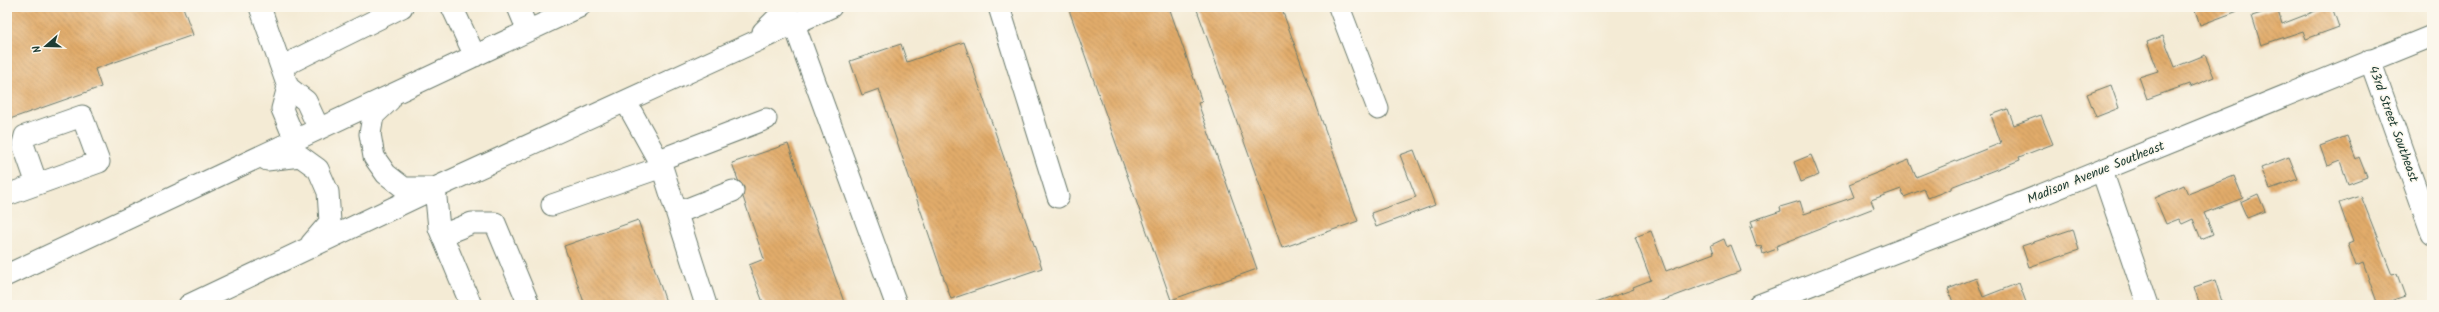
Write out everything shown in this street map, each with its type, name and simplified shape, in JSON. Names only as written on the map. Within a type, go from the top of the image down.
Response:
[{"type":"street","points":[[260,7],[288,87],[306,101],[319,129]]},
{"type":"street","points":[[281,67],[402,7]]},
{"type":"street","points":[[452,7],[476,56]]},
{"type":"street","points":[[518,7],[528,31]]},
{"type":"street","points":[[7,274],[398,93],[579,7]]},
{"type":"street","points":[[189,305],[435,188],[748,46],[791,16],[831,7]]},
{"type":"street","points":[[999,7],[1058,197]]},
{"type":"street","points":[[1339,7],[1378,109]]},
{"type":"street","points":[[791,16],[895,301]]},
{"type":"street","name":"Madison Avenue Southeast","points":[[1759,305],[2102,171],[2370,60],[2432,36]]},
{"type":"street","name":"43rd Street Southeast","points":[[2370,60],[2432,234]]},
{"type":"street","points":[[288,87],[282,109],[296,140]]},
{"type":"street","points":[[398,93],[373,116],[370,134],[374,158],[386,174],[404,188],[435,188]]},
{"type":"street","points":[[626,102],[660,164],[706,305]]},
{"type":"street","points":[[552,206],[660,164],[766,119]]},
{"type":"street","points":[[247,163],[300,156],[318,169],[328,192],[330,222],[307,249]]},
{"type":"street","points":[[2102,171],[2148,305]]},
{"type":"street","points":[[7,195],[37,184]]},
{"type":"street","points":[[435,188],[439,228],[471,305]]},
{"type":"street","points":[[677,213],[733,191]]},
{"type":"street","points":[[442,235],[472,223],[495,223],[528,305]]},
{"type":"building","points":[[7,7],[183,7],[193,35],[95,69],[101,87],[7,120]]},
{"type":"building","points":[[1068,7],[1169,7],[1202,102],[1198,103],[1257,269],[1171,300]]},
{"type":"building","points":[[1196,7],[1281,7],[1358,221],[1282,248]]},
{"type":"building","points":[[2203,7],[2246,8],[2200,25],[2195,10]]},
{"type":"building","points":[[2326,7],[2332,7],[2339,27],[2306,39],[2303,31],[2261,45],[2252,16],[2277,8],[2282,24]]},
{"type":"building","points":[[2163,36],[2175,67],[2205,55],[2214,77],[2190,87],[2189,84],[2147,99],[2139,77],[2158,71],[2147,42]]},
{"type":"building","points":[[964,42],[1042,268],[951,299],[879,89],[862,95],[850,61],[901,44],[907,62]]},
{"type":"building","points":[[2111,85],[2119,108],[2096,117],[2087,94]]},
{"type":"building","points":[[2008,109],[2014,125],[2041,115],[2053,144],[2019,157],[2020,160],[1951,187],[1951,189],[1928,198],[1924,189],[1904,197],[1901,189],[1871,200],[1874,208],[1776,246],[1777,249],[1763,254],[1761,246],[1757,247],[1750,227],[1753,226],[1751,221],[1781,211],[1780,207],[1800,201],[1804,214],[1854,197],[1849,184],[1909,160],[1916,177],[2001,143],[1991,115]]},
{"type":"building","points":[[2347,136],[2356,159],[2359,157],[2367,177],[2348,184],[2340,161],[2327,166],[2320,146]]},
{"type":"building","points":[[788,144],[845,305],[764,305],[749,265],[764,259],[743,197],[744,187],[738,180],[732,163]]},
{"type":"building","points":[[1414,150],[1435,205],[1376,227],[1371,213],[1416,197],[1400,155]]},
{"type":"building","points":[[1811,155],[1819,175],[1801,182],[1794,162]]},
{"type":"building","points":[[2289,157],[2298,179],[2270,189],[2261,168]]},
{"type":"building","points":[[2234,176],[2243,198],[2204,213],[2213,234],[2201,239],[2193,219],[2182,224],[2179,219],[2166,224],[2155,198],[2184,185],[2188,194]]},
{"type":"building","points":[[2258,194],[2265,211],[2247,218],[2240,202]]},
{"type":"building","points":[[2361,196],[2392,275],[2397,274],[2405,296],[2378,305],[2363,263],[2356,266],[2348,244],[2353,242],[2339,203]]},
{"type":"building","points":[[638,220],[667,305],[585,305],[564,246]]},
{"type":"building","points":[[2073,229],[2079,250],[2029,267],[2022,246]]},
{"type":"building","points":[[1651,231],[1666,271],[1714,253],[1711,245],[1724,239],[1727,247],[1731,245],[1741,271],[1651,305],[1595,305],[1595,303],[1634,289],[1633,287],[1651,280],[1635,237]]},
{"type":"building","points":[[1976,278],[1983,297],[2019,283],[2027,305],[1954,305],[1948,289]]},
{"type":"building","points":[[2215,280],[2223,305],[2200,305],[2194,287]]}]
